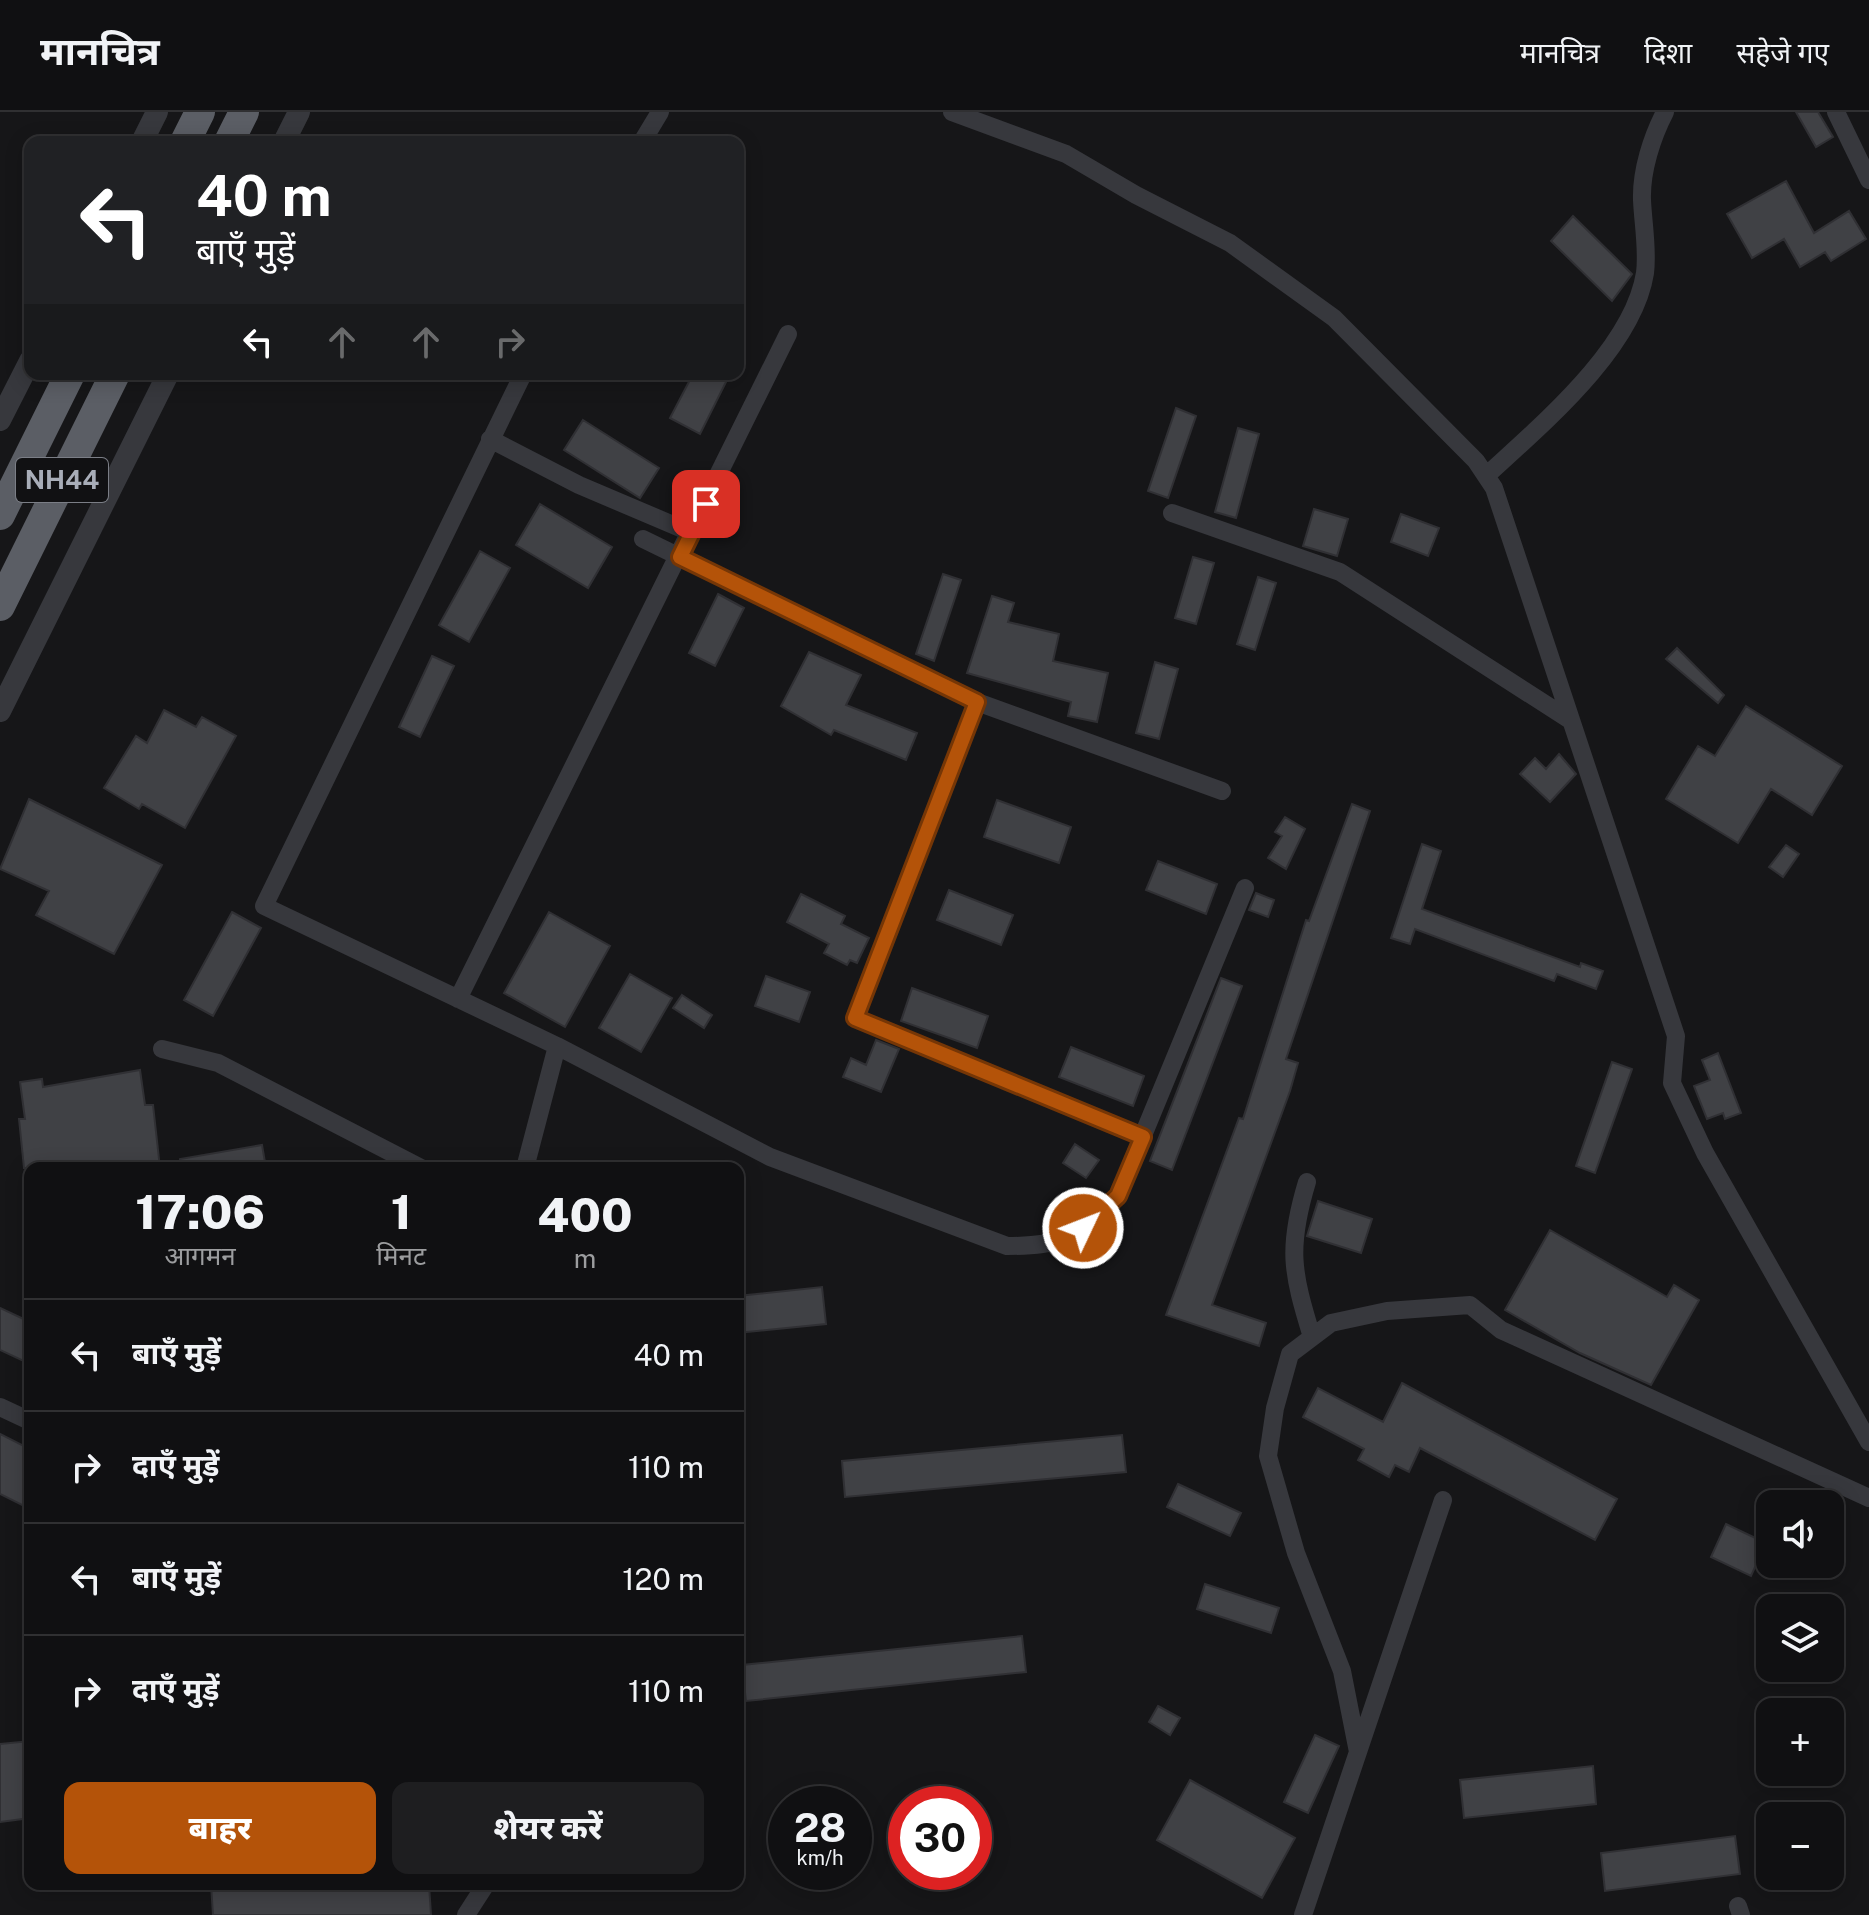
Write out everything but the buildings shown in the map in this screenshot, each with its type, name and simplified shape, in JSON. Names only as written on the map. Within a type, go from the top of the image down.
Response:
[{"type":"highway","points":[[188,136],[200,112]]},
{"type":"highway","points":[[232,136],[244,112]]},
{"type":"highway","name":"NH44","points":[[0,515],[67,380]]},
{"type":"highway","name":"NH44","points":[[5,596],[112,380]]},
{"type":"street","points":[[145,136],[157,112]]},
{"type":"street","points":[[287,136],[299,112]]},
{"type":"street","points":[[646,136],[660,112]]},
{"type":"street","points":[[952,112],[1066,154],[1136,195],[1230,243],[1334,318],[1429,412],[1486,476],[1494,488],[1676,1036],[1672,1083],[1705,1153],[1869,1442]]},
{"type":"street","points":[[1486,476],[1550,416],[1627,324],[1639,298],[1645,270],[1642,195],[1654,140],[1665,112]]},
{"type":"street","points":[[1836,112],[1869,180]]},
{"type":"street","points":[[458,999],[692,533],[788,334]]},
{"type":"street","points":[[0,420],[24,373]]},
{"type":"street","points":[[0,711],[165,380]]},
{"type":"street","points":[[520,380],[264,906],[557,1046],[770,1157],[1007,1246],[1049,1246],[1083,1228],[1118,1196],[1245,888]]},
{"type":"street","points":[[490,439],[579,485],[692,533]]},
{"type":"street","points":[[1172,513],[1340,572],[1570,720]]},
{"type":"street","points":[[643,539],[977,702],[1222,791]]},
{"type":"street","points":[[977,702],[855,1018],[1143,1137]]},
{"type":"street","points":[[527,1162],[557,1046]]},
{"type":"street","points":[[162,1049],[218,1063],[409,1162]]},
{"type":"street","points":[[1307,1182],[1294,1226],[1292,1257],[1312,1337]]},
{"type":"street","points":[[1358,1752],[1342,1671],[1296,1553],[1268,1456],[1275,1408],[1290,1354],[1331,1323],[1387,1311],[1470,1305],[1501,1330],[1869,1498]]},
{"type":"street","points":[[0,1407],[24,1418]]},
{"type":"street","points":[[1303,1915],[1443,1500]]},
{"type":"street","points":[[466,1915],[482,1890]]},
{"type":"route","points":[[706,504],[680,557],[977,702],[855,1018],[1143,1137],[1118,1196],[1083,1228]]}]
